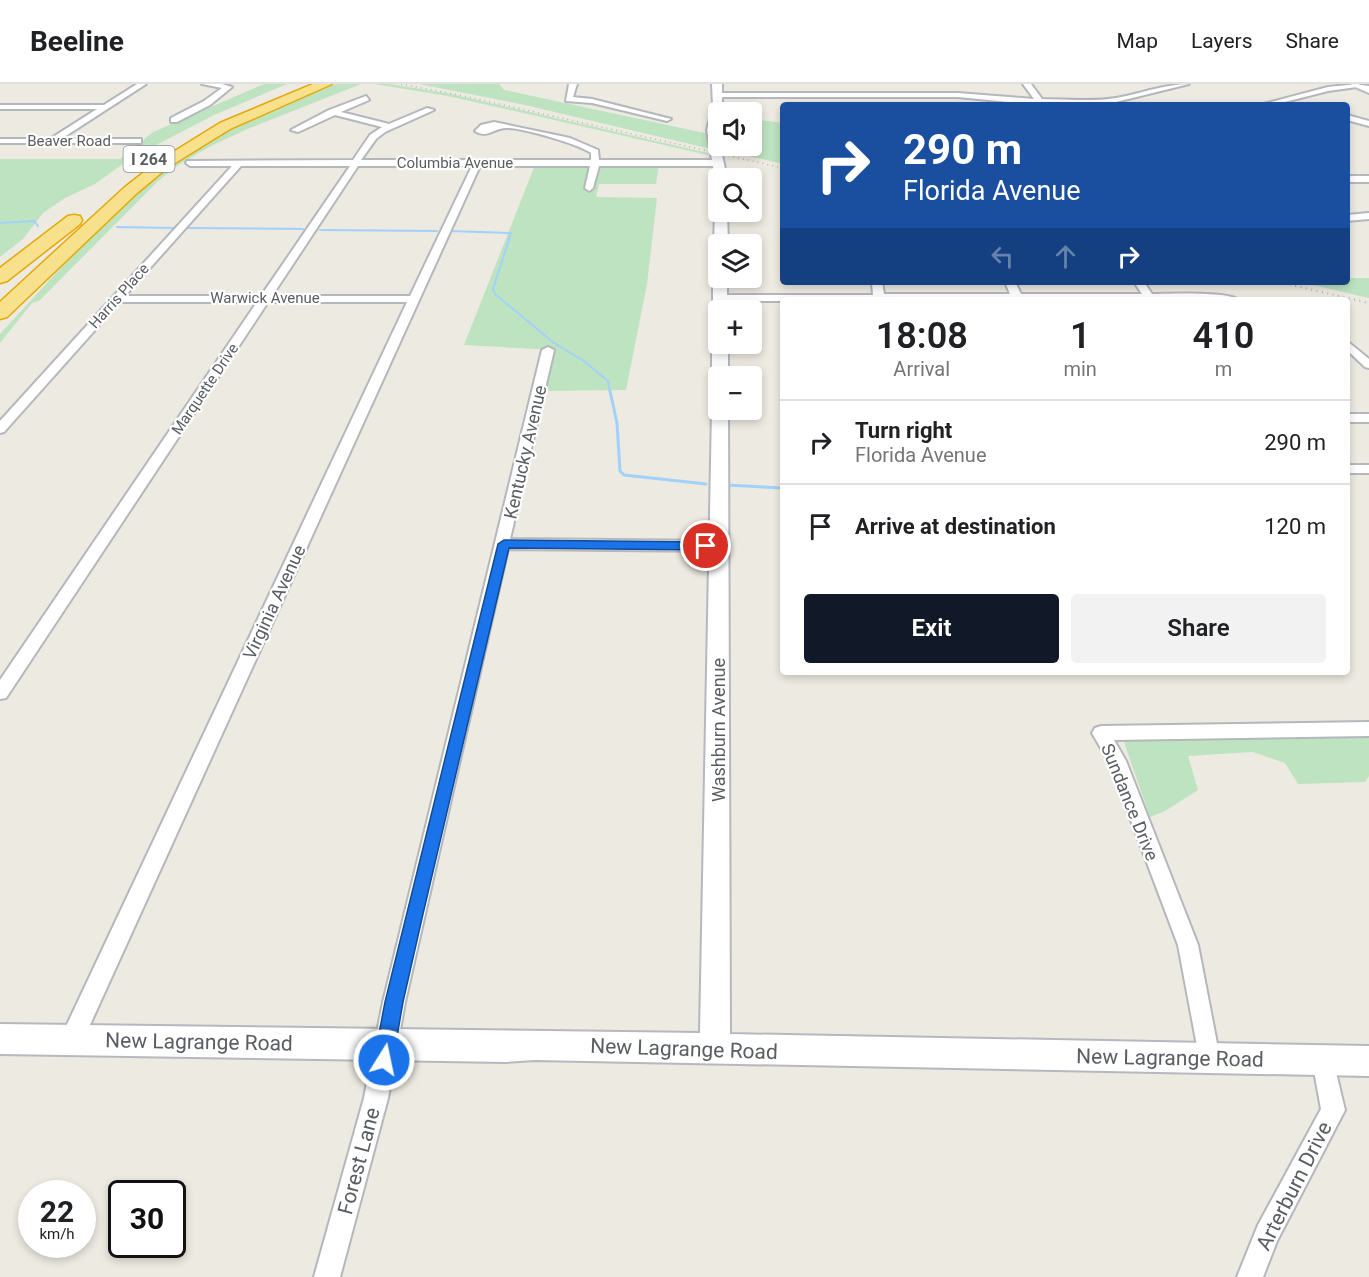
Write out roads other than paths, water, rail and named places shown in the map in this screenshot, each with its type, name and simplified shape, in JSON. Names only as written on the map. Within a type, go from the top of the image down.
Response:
[{"type":"highway","name":"I 264","points":[[116,183],[157,154],[205,126],[305,84]]},
{"type":"highway","name":"I 264","points":[[0,313],[151,173],[198,142],[256,111],[325,84]]},
{"type":"highway","points":[[0,290],[89,207]]},
{"type":"highway","points":[[0,277],[74,220]]},
{"type":"highway","points":[[0,325],[93,227]]},
{"type":"street","points":[[52,141],[142,84]]},
{"type":"street","points":[[174,120],[207,103],[228,87],[206,84]]},
{"type":"street","points":[[573,84],[569,99],[592,101],[667,119]]},
{"type":"street","points":[[942,84],[952,102]]},
{"type":"street","points":[[1027,84],[1039,102]]},
{"type":"street","points":[[1065,102],[1116,100],[1185,84]]},
{"type":"street","points":[[1276,102],[1328,88],[1362,87]]},
{"type":"street","points":[[720,168],[712,130],[718,106],[717,89],[948,95],[1028,102]]},
{"type":"street","points":[[831,91],[834,102]]},
{"type":"street","points":[[295,130],[366,98]]},
{"type":"street","points":[[1291,98],[1303,102]]},
{"type":"street","points":[[0,107],[106,107]]},
{"type":"street","name":"Marquette Drive","points":[[0,693],[358,163],[373,137],[430,110]]},
{"type":"street","points":[[332,112],[390,127]]},
{"type":"street","points":[[1350,118],[1369,124]]},
{"type":"street","points":[[504,125],[589,147],[595,152],[596,163],[589,188]]},
{"type":"street","name":"Beaver Road","points":[[0,141],[138,141]]},
{"type":"street","name":"Columbia Avenue","points":[[190,163],[719,163]]},
{"type":"street","name":"Harris Place","points":[[0,429],[239,163]]},
{"type":"street","name":"Virginia Avenue","points":[[70,1041],[477,163]]},
{"type":"street","points":[[1350,179],[1369,179]]},
{"type":"street","points":[[1350,218],[1369,216]]},
{"type":"street","name":"Warwick Avenue","points":[[117,299],[413,298]]},
{"type":"street","points":[[762,303],[780,302]]},
{"type":"street","points":[[1350,347],[1369,365]]},
{"type":"street","name":"Kentucky Avenue","points":[[386,1045],[417,902],[504,544],[548,350]]},
{"type":"street","points":[[1350,418],[1369,418]]},
{"type":"street","name":"Washburn Avenue","points":[[715,1050],[720,420]]},
{"type":"street","points":[[1350,469],[1369,469]]},
{"type":"street","points":[[504,544],[719,546]]},
{"type":"street","name":"Sundance Drive","points":[[1209,1059],[1188,945],[1117,761],[1101,732],[1369,729]]},
{"type":"street","name":"New Lagrange Road","points":[[0,1039],[637,1047],[1369,1061]]},
{"type":"street","name":"Forest Lane","points":[[327,1277],[376,1098],[386,1045]]},
{"type":"street","name":"Arterburn Drive","points":[[1250,1277],[1267,1234],[1333,1110],[1323,1060]]},
{"type":"waterway","points":[[0,223],[34,221],[38,226]]},
{"type":"waterway","points":[[117,227],[175,228]]},
{"type":"waterway","points":[[186,228],[303,229]]},
{"type":"waterway","points":[[320,230],[437,231]]},
{"type":"waterway","points":[[449,231],[511,233],[493,289],[495,294],[554,343],[584,361],[608,381],[610,393]]},
{"type":"waterway","points":[[610,391],[617,423],[620,471],[624,475],[706,484]]},
{"type":"waterway","points":[[726,485],[780,488]]},
{"type":"railway","points":[[401,84],[464,96],[780,167]]},
{"type":"railway","points":[[1292,285],[1343,297]]},
{"type":"railway","points":[[1350,299],[1369,303]]}]
